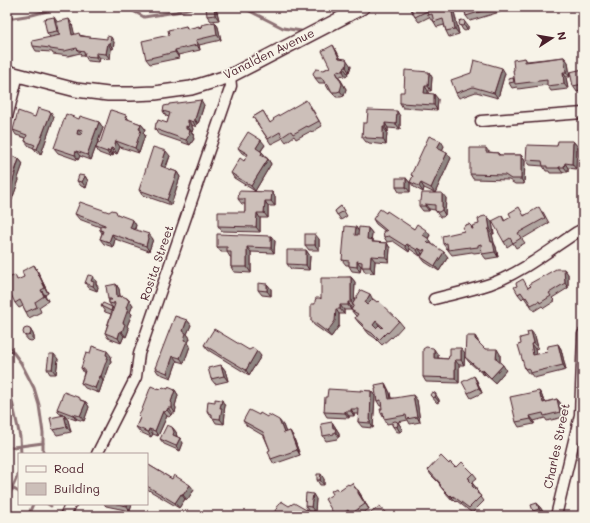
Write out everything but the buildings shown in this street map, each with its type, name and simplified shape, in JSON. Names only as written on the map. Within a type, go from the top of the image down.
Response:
[{"type":"main road","name":"Vanalden Avenue","points":[[12,74],[76,90],[108,94],[155,93],[191,88],[230,76],[363,7]]},
{"type":"street","points":[[7,117],[12,74]]},
{"type":"street","name":"Rosita Street","points":[[98,453],[136,377],[139,354],[231,86],[230,76]]},
{"type":"street","points":[[481,121],[583,113]]},
{"type":"street","points":[[434,300],[491,284],[508,276],[583,229]]},
{"type":"street","name":"Charles Street","points":[[556,516],[580,414],[583,334]]},
{"type":"street","points":[[65,516],[70,505]]},
{"type":"waterway","points":[[7,19],[32,15],[62,7]]},
{"type":"waterway","points":[[126,7],[144,17],[176,12],[195,7]]},
{"type":"waterway","points":[[242,7],[283,28],[301,31]]},
{"type":"waterway","points":[[7,344],[21,363],[34,388],[39,405],[43,433],[43,453]]},
{"type":"waterway","points":[[7,392],[12,401],[20,437],[21,453]]},
{"type":"waterway","points":[[13,447],[43,443]]},
{"type":"waterway","points":[[7,502],[18,475]]},
{"type":"waterway","points":[[12,488],[18,491]]},
{"type":"waterway","points":[[28,516],[33,505]]}]
